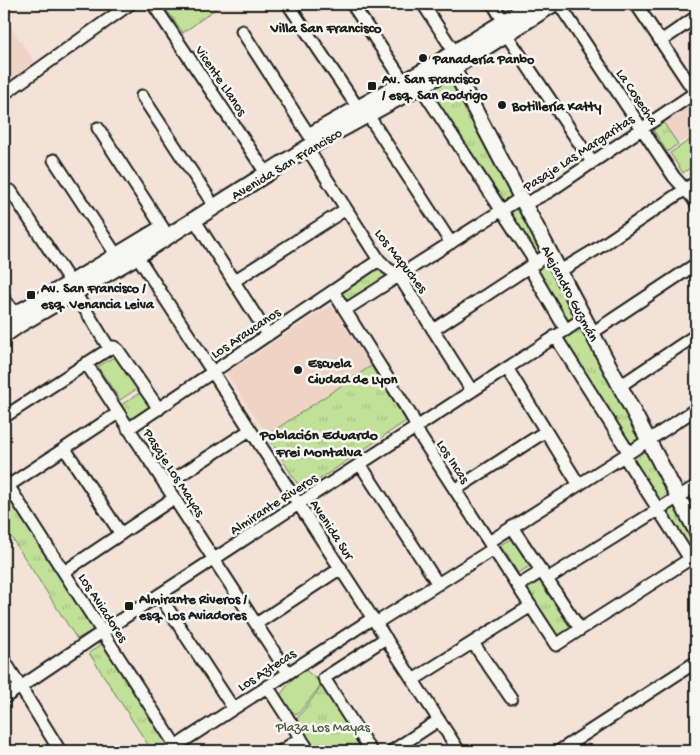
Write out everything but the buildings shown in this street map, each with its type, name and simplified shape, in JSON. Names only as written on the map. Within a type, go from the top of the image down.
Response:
[{"type":"main road","name":"Avenida San Francisco","points":[[505,28],[533,4]]},
{"type":"main road","name":"Avenida San Francisco","points":[[4,335],[17,320],[194,220],[264,169],[308,141],[363,112],[420,86],[505,28],[553,4]]},
{"type":"main road","name":"Avenida San Francisco","points":[[363,112],[404,82],[454,61]]},
{"type":"main road","name":"Avenida San Francisco","points":[[73,288],[117,256],[135,252],[163,228],[209,198],[264,169]]},
{"type":"main road","points":[[4,302],[17,320]]},
{"type":"street","points":[[4,94],[130,4]]},
{"type":"street","name":"Vicente Llanos","points":[[153,4],[264,169]]},
{"type":"street","points":[[288,4],[451,243]]},
{"type":"street","points":[[352,4],[404,82]]},
{"type":"street","points":[[423,4],[454,61]]},
{"type":"street","points":[[492,4],[505,28],[592,162]]},
{"type":"street","name":"La Cosecha","points":[[559,4],[674,177],[696,203]]},
{"type":"street","points":[[636,4],[696,93]]},
{"type":"street","points":[[660,41],[696,17]]},
{"type":"street","name":"Los Mapuches","points":[[242,31],[346,208],[379,260],[399,276],[472,391]]},
{"type":"street","name":"Alejandro Guzmán","points":[[454,61],[523,201],[696,531]]},
{"type":"street","name":"Alejandro Guzmán","points":[[420,86],[502,210],[566,330]]},
{"type":"street","name":"Pasaje Las Margaritas","points":[[523,201],[550,191],[696,93]]},
{"type":"street","points":[[142,96],[209,198]]},
{"type":"street","points":[[98,128],[163,228]]},
{"type":"street","points":[[54,160],[117,256]]},
{"type":"street","points":[[560,270],[595,250],[696,182]]},
{"type":"street","points":[[11,191],[112,348],[118,350],[158,409]]},
{"type":"street","points":[[345,310],[502,210],[523,201]]},
{"type":"street","points":[[234,281],[346,208]]},
{"type":"street","points":[[194,220],[268,334]]},
{"type":"street","name":"Avenida Sur","points":[[135,252],[459,751]]},
{"type":"street","points":[[433,330],[550,253]]},
{"type":"street","name":"Los Araucanos","points":[[128,429],[379,260]]},
{"type":"street","points":[[592,333],[696,264]]},
{"type":"street","name":"Los Incas","points":[[333,291],[412,417],[420,436],[556,645],[580,629]]},
{"type":"street","name":"Almirante Riveros","points":[[4,698],[584,318]]},
{"type":"street","points":[[620,386],[696,335]]},
{"type":"street","points":[[512,527],[580,629],[693,557],[658,510],[555,336]]},
{"type":"street","points":[[4,417],[112,348]]},
{"type":"street","name":"Pasaje Los Mayas","points":[[86,364],[288,673]]},
{"type":"street","points":[[507,368],[579,485]]},
{"type":"street","name":"Los Aztecas","points":[[177,748],[267,686],[374,620],[438,584],[512,527],[696,409]]},
{"type":"street","points":[[6,483],[65,449],[118,413]]},
{"type":"street","points":[[165,485],[250,430]]},
{"type":"street","points":[[455,490],[546,431]]},
{"type":"street","points":[[65,449],[121,534]]},
{"type":"street","points":[[360,464],[438,584]]},
{"type":"street","name":"Los Aviadores","points":[[6,483],[177,748]]},
{"type":"street","points":[[518,586],[544,575],[658,510],[696,486]]},
{"type":"street","points":[[64,572],[174,498]]},
{"type":"street","points":[[256,624],[341,568]]},
{"type":"street","points":[[159,595],[233,708]]},
{"type":"street","points":[[413,680],[531,606]]},
{"type":"street","points":[[371,751],[324,678],[386,638]]},
{"type":"street","points":[[473,643],[511,698]]},
{"type":"street","points":[[4,660],[60,751]]},
{"type":"street","points":[[559,751],[696,662]]},
{"type":"street","points":[[267,686],[309,751]]},
{"type":"street","points":[[392,751],[439,720]]},
{"type":"street","points":[[281,751],[301,738]]},
{"type":"shaded area","points":[[4,18],[37,65],[4,88]]},
{"type":"shaded area","points":[[684,104],[696,123],[696,133],[678,144],[661,119]]},
{"type":"shaded area","name":"Escuela Ciudad de Lyon","points":[[331,305],[371,366],[267,435],[226,373]]},
{"type":"green space","points":[[162,4],[222,4],[183,33]]},
{"type":"green space","points":[[447,80],[453,80],[696,548],[688,552],[560,338],[569,332],[531,267],[539,263],[422,94]]},
{"type":"green space","points":[[661,119],[678,144],[667,152],[651,126]]},
{"type":"green space","points":[[696,136],[696,164],[683,173],[670,153]]},
{"type":"green space","points":[[377,264],[394,276],[346,307],[336,291]]},
{"type":"green space","points":[[117,355],[138,388],[120,400],[98,367]]},
{"type":"green space","points":[[371,366],[406,421],[302,491],[267,435]]},
{"type":"green space","points":[[141,392],[148,402],[150,409],[129,423],[118,407]]},
{"type":"green space","points":[[4,488],[95,629],[77,639],[4,526]]},
{"type":"green space","points":[[515,537],[532,565],[518,573],[501,545]]},
{"type":"green space","points":[[543,579],[575,628],[558,639],[526,590]]},
{"type":"green space","points":[[102,644],[172,751],[152,751],[89,653]]},
{"type":"green space","points":[[302,667],[322,684],[297,715],[277,699]]},
{"type":"green space","name":"Plaza Los Mayas","points":[[325,682],[369,751],[311,751],[293,724]]},
{"type":"place","name":"Panadería Panbo","points":[[423,58]]},
{"type":"place","name":"Av. San Francisco / esq. San Rodrigo","points":[[372,86]]},
{"type":"place","name":"Botillería Katty","points":[[502,105]]},
{"type":"place","name":"Av. San Francisco / esq. Venancia Leiva","points":[[31,295]]},
{"type":"place","name":"Escuela Ciudad de Lyon","points":[[298,370]]},
{"type":"place","name":"Almirante Riveros / esq. Los Aviadores","points":[[129,606]]},
{"type":"district","name":"Villa San Francisco","points":[[326,27]]},
{"type":"district","name":"Población Eduardo Frei Montalva","points":[[319,442]]}]
